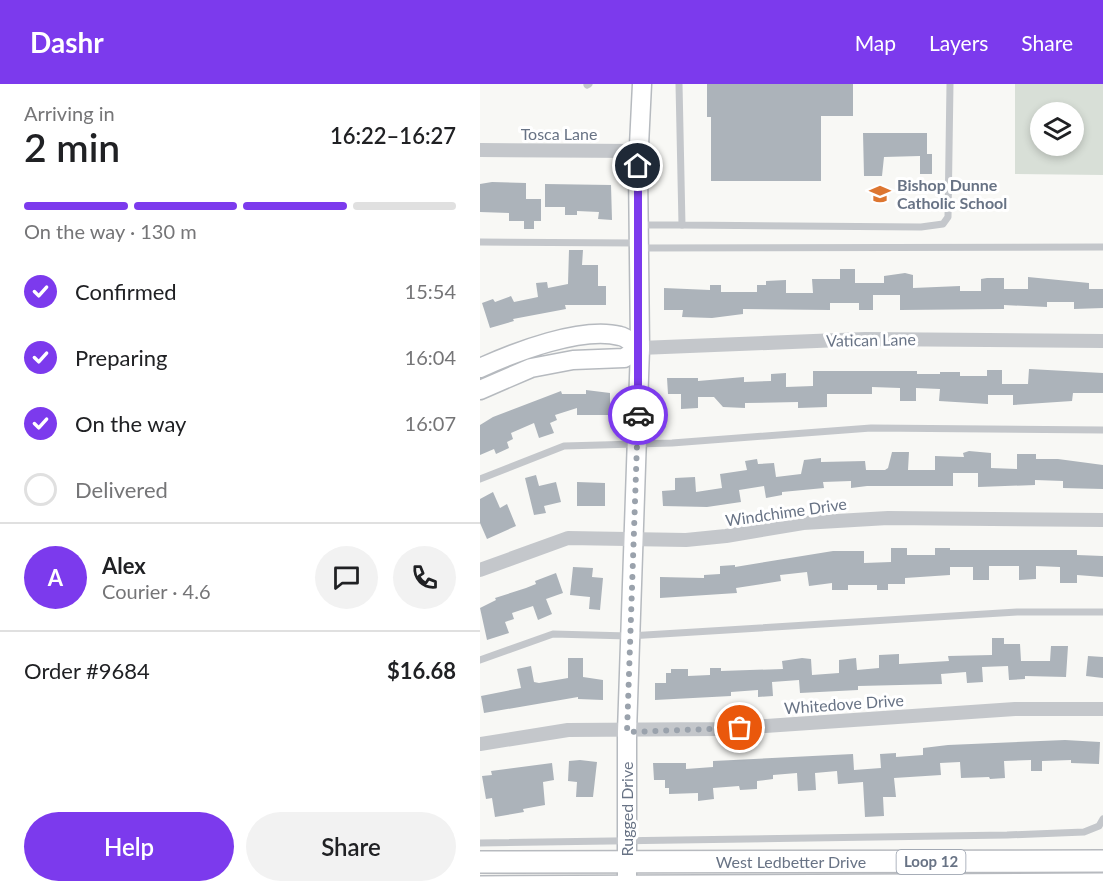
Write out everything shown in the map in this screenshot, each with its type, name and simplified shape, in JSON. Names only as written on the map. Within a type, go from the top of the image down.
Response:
[{"type":"main road","name":"West Ledbetter Drive","points":[[480,862],[1103,861]]},
{"type":"main road","points":[[1005,862],[1005,884]]},
{"type":"main road","name":"West Ledbetter Drive","points":[[480,887],[627,890],[1103,884]]},
{"type":"street","name":"Rugged Drive","points":[[627,890],[627,732],[637,444],[638,151],[642,84]]},
{"type":"street","name":"Tosca Lane","points":[[480,150],[638,151]]},
{"type":"street","name":"Vatican Lane","points":[[480,368],[535,346],[570,338],[621,336],[639,348]]},
{"type":"street","name":"Vatican Lane","points":[[480,390],[531,368],[573,360],[624,358],[639,348],[865,339],[1103,341]]},
{"type":"street","name":"Windchime Drive","points":[[480,570],[568,538],[686,540],[803,523],[858,519],[1059,518],[1103,520]]},
{"type":"street","name":"Whitedove Drive","points":[[480,744],[568,730],[627,732],[732,729],[1015,709],[1103,709]]},
{"type":"lane","points":[[679,84],[682,225]]},
{"type":"lane","points":[[638,225],[934,227],[943,224],[948,217],[950,84]]},
{"type":"lane","points":[[480,242],[638,246],[1103,247]]},
{"type":"lane","points":[[480,479],[564,446],[637,444],[871,428],[1103,430]]},
{"type":"lane","points":[[480,660],[553,634],[629,636],[1017,612],[1103,612]]},
{"type":"lane","points":[[480,843],[1018,834],[1092,830],[1103,819]]},
{"type":"shaded area","points":[[1015,84],[1103,84],[1103,175],[1015,174]]},
{"type":"building","points":[[707,84],[853,84],[853,116],[821,116],[821,181],[711,181],[711,117],[707,117]]},
{"type":"building","points":[[863,133],[927,133],[927,154],[932,154],[932,174],[920,174],[920,156],[884,157],[882,176],[864,176]]},
{"type":"building","points":[[526,183],[526,199],[541,199],[541,221],[534,221],[534,229],[524,229],[524,221],[509,221],[509,213],[480,212],[480,184]]},
{"type":"building","points":[[545,184],[611,185],[612,220],[598,219],[599,212],[577,211],[577,215],[565,215],[565,207],[545,207]]},
{"type":"building","points":[[569,250],[583,250],[582,265],[598,265],[598,286],[606,286],[606,305],[565,305],[566,309],[513,319],[514,321],[490,328],[482,303],[493,299],[495,302],[511,296],[514,302],[538,297],[536,283],[547,282],[548,288],[568,284]]},
{"type":"building","points":[[840,269],[855,269],[855,283],[884,283],[884,276],[905,273],[913,275],[913,288],[960,286],[960,291],[981,291],[981,279],[987,278],[1004,278],[1004,289],[1028,289],[1028,277],[1089,283],[1089,289],[1103,289],[1103,308],[1074,309],[1074,302],[1047,302],[1047,307],[1004,305],[1004,309],[900,310],[900,295],[873,295],[873,310],[859,310],[859,303],[830,303],[830,310],[743,309],[743,314],[712,318],[682,317],[683,310],[664,310],[664,288],[710,290],[710,285],[721,285],[721,292],[757,292],[757,285],[766,285],[766,281],[786,280],[786,293],[813,293],[812,279],[840,279]]},
{"type":"building","points":[[1029,369],[1103,373],[1103,393],[1073,393],[1072,401],[1013,405],[1013,395],[988,395],[988,404],[939,401],[940,389],[916,388],[916,401],[900,401],[900,388],[872,387],[872,394],[827,394],[827,407],[798,408],[798,402],[745,403],[745,408],[723,407],[714,397],[698,397],[698,408],[681,409],[681,394],[668,394],[667,378],[698,378],[698,381],[744,377],[744,382],[771,381],[771,374],[786,373],[786,387],[813,386],[813,371],[917,371],[917,374],[960,372],[960,376],[987,376],[987,370],[1002,370],[1002,384],[1028,384]]},
{"type":"building","points":[[586,390],[610,393],[610,415],[577,415],[577,408],[555,415],[557,420],[550,423],[554,433],[539,438],[534,423],[511,433],[513,439],[507,442],[509,448],[496,454],[494,449],[480,455],[480,425],[493,417],[561,391],[562,394],[586,394]]},
{"type":"building","points":[[969,451],[991,453],[991,468],[1017,469],[1017,454],[1036,454],[1036,459],[1058,459],[1103,465],[1103,489],[1063,488],[1063,481],[1035,480],[1035,485],[978,487],[978,473],[953,473],[953,486],[851,488],[851,481],[823,482],[824,488],[782,492],[782,495],[766,498],[764,486],[739,490],[741,502],[707,507],[663,506],[662,491],[675,490],[675,478],[695,477],[696,492],[722,488],[720,474],[747,470],[745,461],[757,459],[758,464],[774,463],[776,477],[801,474],[804,460],[821,458],[821,462],[865,461],[866,470],[885,470],[888,468],[892,452],[909,452],[908,470],[935,470],[935,456],[964,457],[963,453]]},
{"type":"building","points":[[536,475],[539,486],[556,482],[561,502],[544,506],[546,513],[534,515],[525,478]]},
{"type":"building","points":[[577,482],[605,483],[605,506],[577,506]]},
{"type":"building","points":[[493,492],[500,508],[507,504],[516,526],[487,539],[480,523],[480,499]]},
{"type":"building","points":[[891,548],[907,548],[907,555],[935,555],[935,548],[1077,550],[1077,555],[1103,556],[1103,577],[1077,575],[1077,583],[1060,583],[1060,567],[1036,566],[1036,579],[1019,580],[1019,566],[989,566],[989,580],[973,580],[973,567],[950,567],[950,575],[905,578],[905,584],[888,584],[888,590],[877,590],[877,585],[848,585],[848,590],[832,590],[832,583],[809,586],[807,572],[780,575],[781,581],[736,588],[737,593],[660,598],[660,577],[704,578],[704,575],[720,574],[720,566],[735,565],[735,567],[833,551],[864,551],[864,563],[891,562]]},
{"type":"building","points":[[573,567],[593,568],[592,577],[603,578],[600,610],[589,609],[590,597],[570,595]]},
{"type":"building","points":[[556,573],[563,593],[546,599],[552,614],[538,620],[533,606],[512,613],[514,619],[505,622],[509,633],[487,640],[480,608],[496,600],[495,598],[536,584],[535,581]]},
{"type":"building","points":[[992,638],[1004,638],[1004,644],[1020,644],[1021,661],[1050,661],[1051,646],[1068,646],[1066,677],[1025,676],[1025,679],[1009,680],[1008,666],[982,667],[983,682],[967,683],[966,672],[941,674],[942,684],[858,686],[858,690],[800,693],[799,680],[772,682],[773,696],[758,697],[758,690],[731,692],[731,696],[655,700],[655,683],[666,683],[666,673],[671,673],[671,669],[688,669],[688,676],[710,675],[710,668],[721,668],[721,671],[783,669],[782,661],[802,658],[811,659],[812,675],[839,673],[839,660],[856,658],[857,670],[879,668],[879,655],[899,654],[899,664],[949,661],[948,656],[992,655]]},
{"type":"building","points":[[1088,656],[1103,657],[1103,678],[1086,676]]},
{"type":"building","points":[[568,658],[583,658],[583,677],[603,680],[603,700],[578,699],[578,697],[484,713],[481,696],[521,688],[517,669],[531,666],[534,682],[539,683],[568,678]]},
{"type":"building","points":[[1065,740],[1100,742],[1099,764],[1071,763],[1071,760],[1042,761],[1042,771],[1031,771],[1031,760],[1004,761],[1005,778],[990,779],[989,777],[961,778],[960,762],[940,763],[941,775],[894,778],[896,797],[883,797],[884,816],[865,817],[863,782],[838,784],[837,771],[815,773],[816,790],[798,791],[797,773],[773,775],[773,779],[757,781],[757,789],[740,790],[739,786],[713,788],[714,799],[698,801],[698,793],[669,794],[669,788],[665,788],[665,780],[654,780],[653,763],[686,763],[686,769],[713,767],[713,761],[853,754],[854,770],[881,768],[880,754],[896,753],[896,757],[923,755],[923,748],[948,745]]},
{"type":"building","points":[[569,761],[597,762],[593,797],[576,797],[577,782],[568,781]]},
{"type":"building","points":[[552,763],[554,780],[543,782],[545,805],[523,809],[524,812],[495,817],[492,798],[486,799],[482,776],[492,775],[491,771]]},
{"type":"way so far","points":[[638,415],[627,732],[740,728]]},
{"type":"place","name":"Bishop Dunne Catholic School","points":[[880,194]]},
{"type":"route","points":[[638,166],[638,415]]}]
